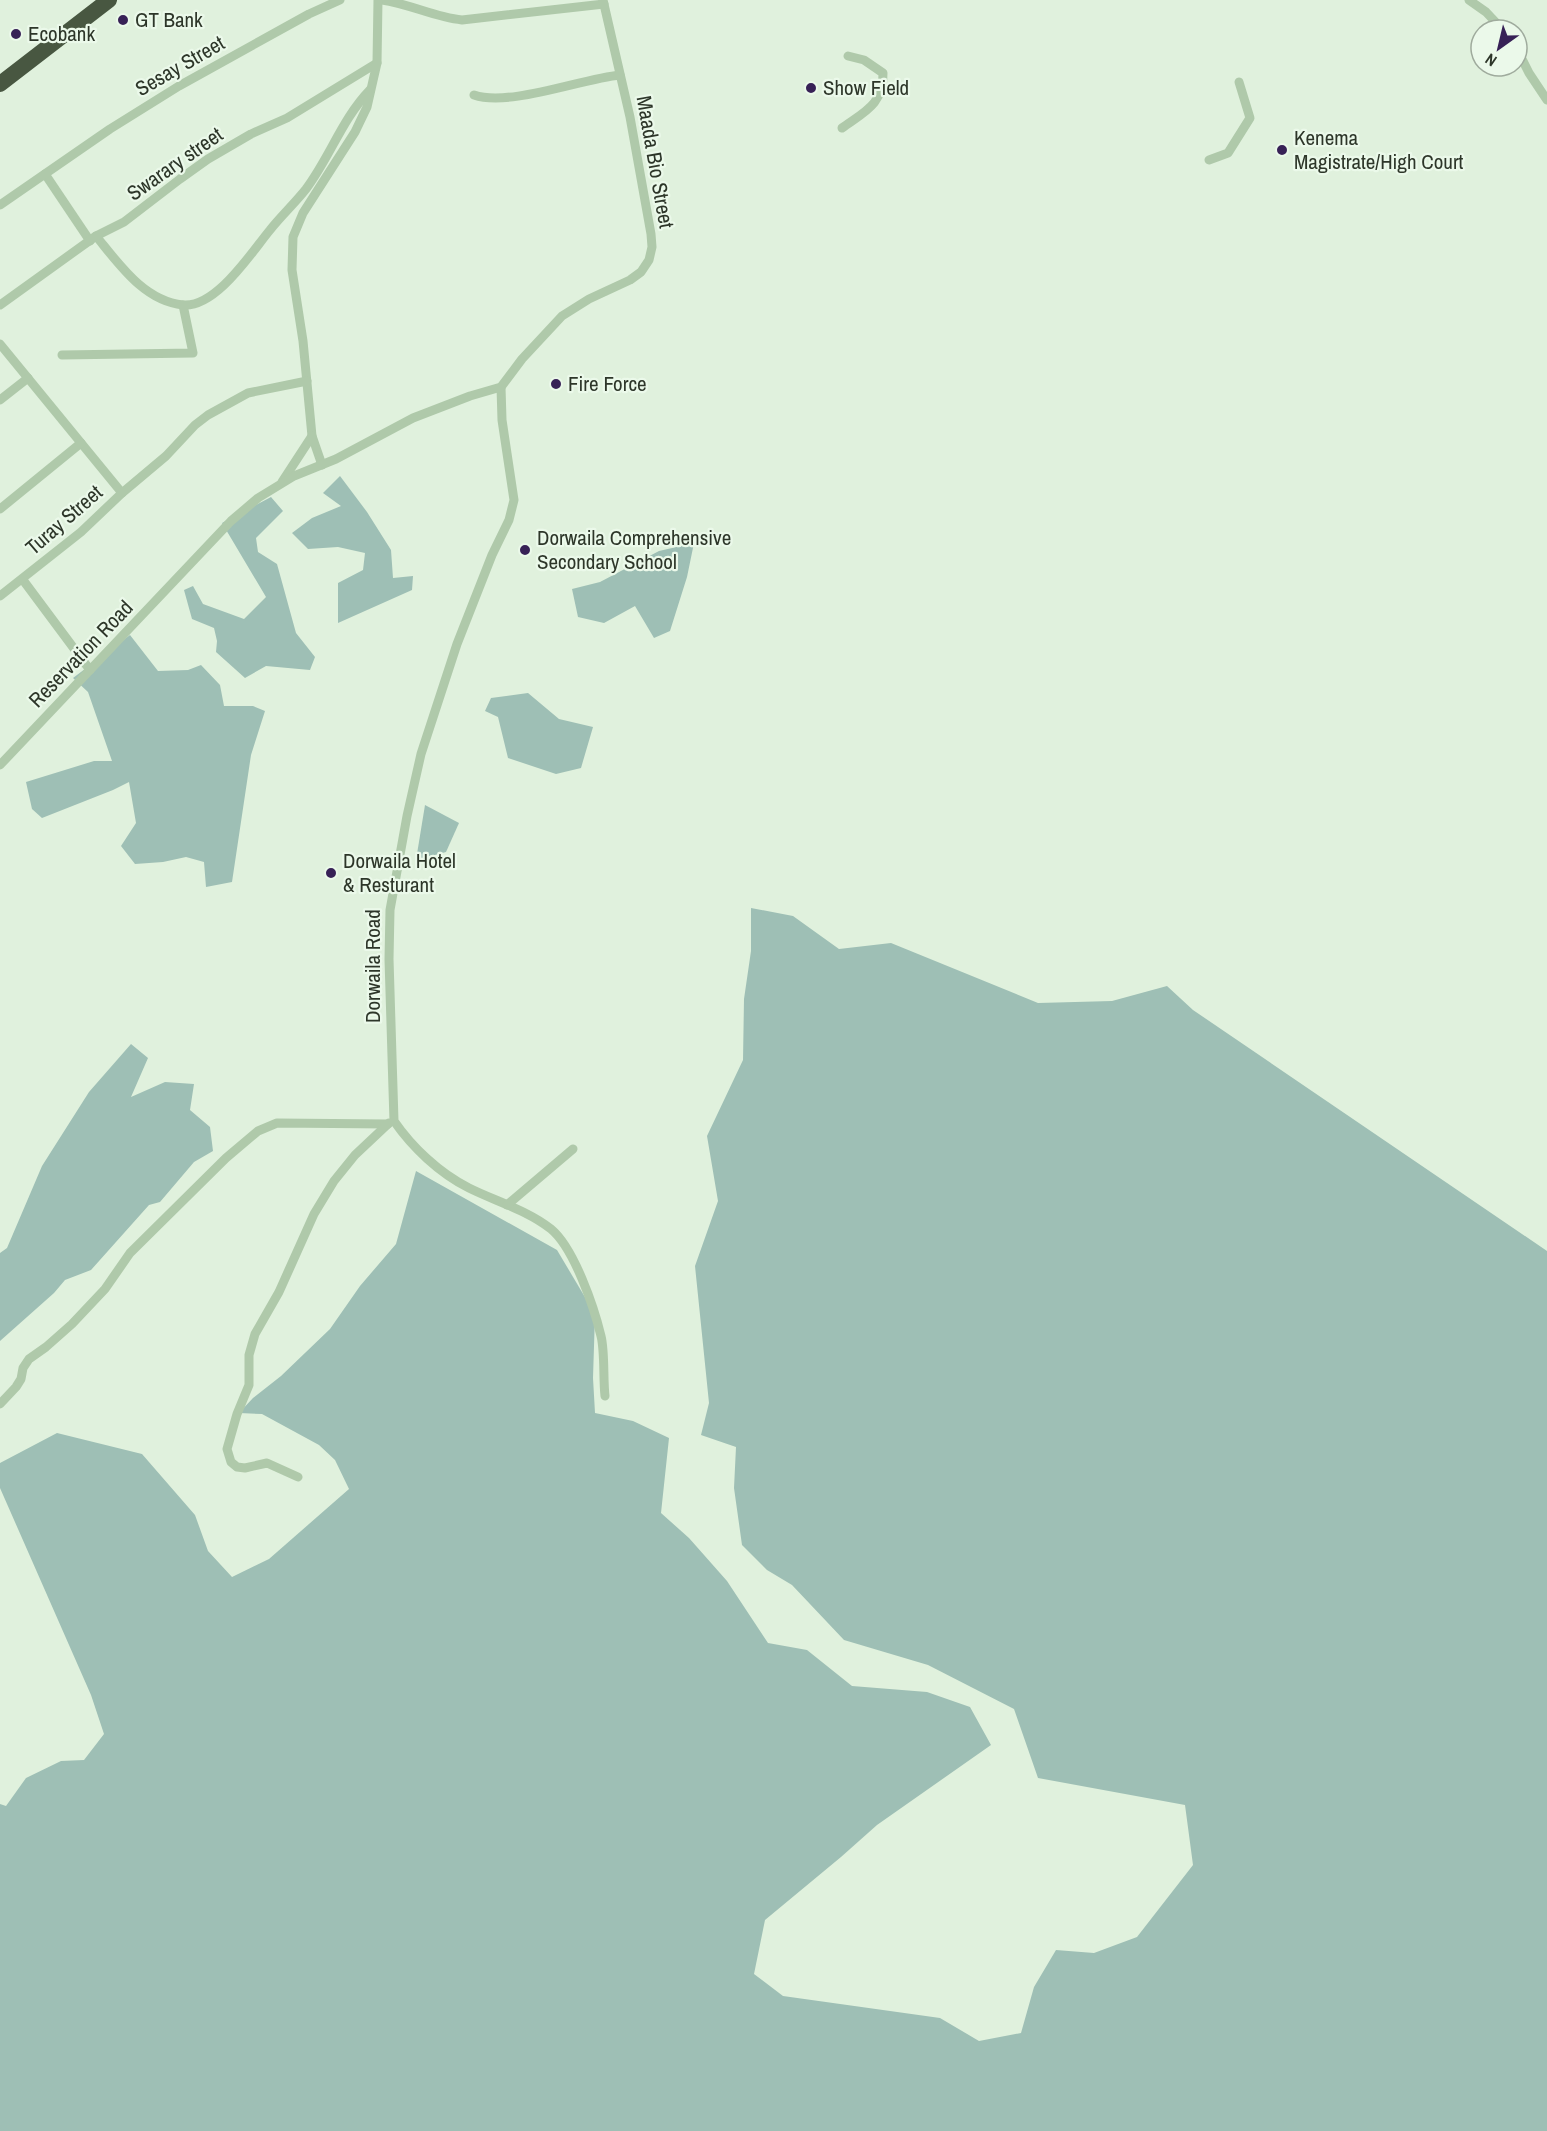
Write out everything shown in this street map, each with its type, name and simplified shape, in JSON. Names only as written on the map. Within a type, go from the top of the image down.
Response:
[{"type":"highway","points":[[0,84],[103,2]]},
{"type":"street","name":"Sesay Street","points":[[0,205],[110,129],[179,86],[309,14],[340,0]]},
{"type":"street","points":[[322,465],[312,436],[291,260],[293,237],[303,213],[358,126],[367,107],[377,63],[380,0],[403,3],[442,17],[462,20],[604,2]]},
{"type":"street","points":[[1469,0],[1492,18]]},
{"type":"street","name":"Maada Bio Street","points":[[501,387],[562,316],[589,299],[630,280],[641,272],[649,260],[652,247],[646,201],[604,2]]},
{"type":"street","points":[[842,128],[876,101],[883,90],[883,73],[864,60],[848,56]]},
{"type":"street","name":"Swarary street","points":[[0,305],[93,238],[124,222],[208,159],[251,134],[287,118],[377,63]]},
{"type":"street","points":[[1529,73],[1547,100]]},
{"type":"street","points":[[474,94],[484,97],[528,95],[620,75]]},
{"type":"street","points":[[1209,160],[1227,153],[1250,118],[1239,82]]},
{"type":"street","points":[[45,174],[93,238],[140,285],[153,295],[169,302],[194,305],[204,300],[236,272],[306,189],[357,104],[372,88]]},
{"type":"street","points":[[291,206],[303,213]]},
{"type":"street","points":[[62,355],[193,352],[183,305]]},
{"type":"street","points":[[0,344],[122,493]]},
{"type":"street","points":[[0,400],[28,378]]},
{"type":"street","name":"Turay Street","points":[[0,596],[81,532],[208,415],[248,393],[307,381]]},
{"type":"street","points":[[280,484],[359,448],[413,418],[470,396],[501,387]]},
{"type":"street","name":"Dorwaila Road","points":[[391,1122],[390,910],[421,754],[457,645],[492,555],[509,520],[514,500],[502,420],[501,387]]},
{"type":"street","points":[[280,484],[312,436]]},
{"type":"street","points":[[0,509],[81,443]]},
{"type":"street","name":"Reservation Road","points":[[0,765],[241,512],[280,484]]},
{"type":"street","points":[[23,580],[90,670]]},
{"type":"street","points":[[298,1477],[267,1463],[244,1468],[237,1467],[231,1462],[227,1449],[237,1414],[249,1385],[249,1355],[255,1334],[279,1292],[314,1214],[334,1181],[355,1155],[391,1122]]},
{"type":"street","points":[[0,1404],[16,1388],[29,1359],[72,1324],[105,1289],[130,1253],[226,1158],[258,1131],[277,1123],[391,1122],[429,1160],[467,1187],[549,1228],[562,1240],[571,1254],[602,1338],[605,1396]]},
{"type":"street","points":[[507,1205],[573,1149]]},
{"type":"shaded area","points":[[340,476],[367,512],[391,550],[393,578],[413,576],[412,590],[338,623],[338,583],[363,570],[365,553],[338,547],[308,549],[292,533],[312,518],[341,506],[323,493]]},
{"type":"shaded area","points":[[271,497],[283,511],[256,538],[258,552],[277,564],[296,633],[315,657],[310,670],[266,666],[245,678],[216,652],[217,641],[214,628],[192,619],[184,590],[193,586],[203,604],[244,619],[266,597],[222,523]]},
{"type":"shaded area","points":[[694,543],[687,577],[670,631],[654,638],[635,606],[604,623],[578,617],[572,589],[600,582],[659,551]]},
{"type":"shaded area","points":[[130,635],[158,671],[188,670],[201,665],[220,685],[224,706],[253,706],[265,711],[251,755],[232,882],[206,887],[204,862],[186,857],[163,862],[135,864],[121,846],[136,823],[129,782],[42,818],[32,809],[26,782],[94,761],[112,761],[88,692],[73,678]]},
{"type":"shaded area","points":[[528,693],[559,719],[593,727],[581,768],[556,774],[508,758],[498,717],[485,711],[491,698]]},
{"type":"shaded area","points":[[425,805],[459,823],[446,852],[416,860]]},
{"type":"shaded area","points":[[751,908],[793,916],[839,949],[891,943],[1038,1003],[1112,1001],[1167,986],[1193,1010],[1547,1251],[1547,2131],[0,2131],[0,1804],[6,1806],[26,1778],[61,1761],[84,1760],[104,1734],[91,1695],[0,1488],[0,1463],[57,1433],[142,1454],[195,1515],[208,1551],[232,1577],[269,1559],[349,1489],[335,1460],[319,1445],[262,1414],[239,1413],[330,1329],[360,1286],[396,1244],[416,1171],[557,1250],[595,1314],[593,1378],[595,1413],[633,1421],[669,1438],[661,1513],[689,1538],[727,1581],[768,1643],[807,1650],[852,1686],[927,1692],[970,1707],[991,1745],[877,1825],[765,1920],[754,1974],[783,1996],[940,2018],[979,2041],[1021,2033],[1034,1987],[1056,1950],[1094,1953],[1137,1937],[1193,1865],[1185,1805],[1038,1778],[1014,1709],[928,1665],[844,1640],[792,1585],[767,1570],[742,1545],[734,1488],[736,1447],[701,1435],[709,1403],[695,1266],[718,1201],[707,1136],[743,1060],[744,999],[751,951]]},
{"type":"shaded area","points":[[131,1044],[148,1058],[131,1097],[165,1082],[194,1084],[190,1110],[210,1127],[213,1151],[194,1162],[160,1202],[149,1205],[91,1270],[65,1280],[54,1293],[0,1341],[0,1253],[7,1248],[42,1166],[89,1092]]},
{"type":"place","name":"GT Bank","points":[[123,20]]},
{"type":"place","name":"Ecobank","points":[[16,34]]},
{"type":"place","name":"Show Field","points":[[811,88]]},
{"type":"place","name":"Kenema Magistrate/High Court","points":[[1282,150]]},
{"type":"place","name":"Fire Force","points":[[556,384]]},
{"type":"place","name":"Dorwaila Comprehensive Secondary School","points":[[525,550]]},
{"type":"place","name":"Dorwaila Hotel & Resturant","points":[[331,873]]}]
